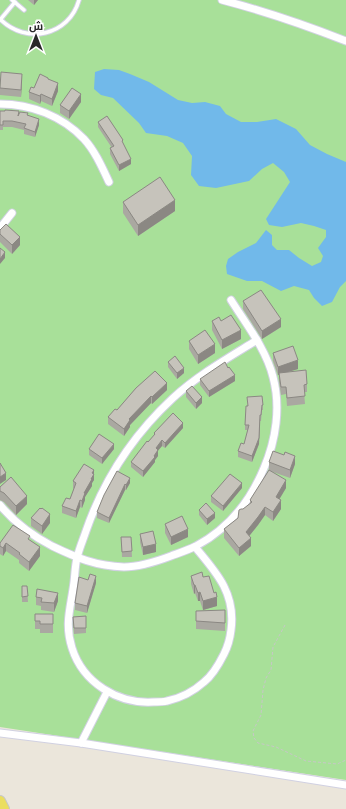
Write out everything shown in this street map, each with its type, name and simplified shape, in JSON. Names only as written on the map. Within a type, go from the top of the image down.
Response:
[{"type":"main road","points":[[0,801],[4,809]]},
{"type":"street","points":[[222,0],[296,22],[346,41]]},
{"type":"street","points":[[0,104],[13,104],[39,110],[65,122],[84,139],[99,159],[109,182]]},
{"type":"street","points":[[0,228],[12,213]]},
{"type":"street","points":[[0,505],[7,514],[37,538],[77,558],[98,564],[124,567],[150,564],[195,547],[222,529],[242,509],[259,480],[268,458],[275,434],[277,403],[273,377],[266,357],[257,340],[231,300]]},
{"type":"street","points":[[195,547],[224,585],[230,600],[232,620],[229,645],[219,665],[206,682],[187,694],[166,702],[144,702],[122,698],[107,692],[82,670],[72,650],[68,631],[69,611],[77,558],[94,506],[111,473],[128,447],[147,424],[174,397],[196,379],[228,357],[257,340]]},
{"type":"street","points":[[81,743],[107,692]]},
{"type":"street","points":[[0,733],[81,743],[346,785]]},
{"type":"lane","points":[[24,10],[13,1],[0,20],[9,27],[20,32],[33,35],[46,33],[58,28],[68,20],[76,10],[79,0]]},
{"type":"path","points":[[285,625],[273,647],[271,670],[266,678],[263,690],[261,715],[253,731],[254,738],[258,743],[276,747],[306,761],[337,764],[346,760]]},
{"type":"green space","points":[[0,0],[346,0],[346,780],[0,727]]},
{"type":"water","points":[[104,69],[119,70],[130,74],[149,82],[178,100],[192,103],[205,102],[220,106],[226,114],[241,122],[257,122],[276,119],[296,129],[310,145],[346,162],[346,281],[340,287],[332,302],[322,306],[309,290],[294,286],[281,291],[262,281],[247,281],[227,274],[226,266],[228,259],[256,243],[266,230],[272,235],[272,245],[277,250],[289,250],[312,266],[321,262],[323,256],[318,248],[326,237],[326,230],[301,223],[282,227],[269,225],[266,219],[290,182],[284,172],[273,163],[262,169],[249,181],[216,188],[199,186],[191,175],[192,156],[183,143],[167,136],[146,133],[139,123],[113,98],[101,95],[94,89],[95,72]]},
{"type":"building","points":[[1,72],[22,74],[21,90],[0,88]]},
{"type":"building","points":[[40,74],[58,83],[52,99],[41,94],[40,96],[29,92],[31,87],[34,88]]},
{"type":"building","points":[[72,88],[81,94],[69,111],[60,105]]},
{"type":"building","points":[[0,111],[19,111],[18,116],[20,112],[28,113],[27,115],[39,119],[35,132],[24,128],[26,124],[12,121],[3,121],[3,125],[0,125]]},
{"type":"building","points":[[107,116],[123,140],[122,141],[131,159],[119,165],[110,148],[114,146],[98,122]]},
{"type":"building","points":[[160,177],[175,200],[138,225],[123,202]]},
{"type":"building","points":[[6,224],[20,237],[12,245],[0,234],[0,230]]},
{"type":"building","points":[[0,248],[5,252],[0,259]]},
{"type":"building","points":[[261,290],[281,319],[262,331],[243,301]]},
{"type":"building","points":[[231,315],[241,330],[222,340],[212,321],[219,317],[221,321]]},
{"type":"building","points":[[205,330],[215,344],[198,355],[189,341]]},
{"type":"building","points":[[293,346],[298,360],[278,367],[273,353]]},
{"type":"building","points":[[175,356],[184,368],[177,373],[168,362]]},
{"type":"building","points":[[225,362],[228,368],[229,367],[235,375],[209,391],[200,379]]},
{"type":"building","points":[[306,370],[307,384],[304,385],[305,396],[287,398],[286,387],[281,387],[279,373]]},
{"type":"building","points":[[155,371],[167,383],[152,397],[151,396],[129,419],[130,420],[124,429],[108,417],[115,409],[117,410],[136,388]]},
{"type":"building","points":[[192,386],[202,397],[196,403],[186,391]]},
{"type":"building","points":[[262,396],[263,405],[260,415],[259,438],[252,456],[238,451],[241,443],[244,444],[249,425],[245,425],[246,406],[248,406],[247,397]]},
{"type":"building","points":[[173,413],[183,423],[165,443],[162,440],[156,448],[158,450],[154,456],[155,457],[143,471],[131,462],[147,441],[148,442],[155,434],[154,433]]},
{"type":"building","points":[[99,434],[114,444],[102,458],[89,449]]},
{"type":"building","points":[[273,451],[284,455],[285,452],[295,456],[290,470],[269,462]]},
{"type":"building","points":[[0,463],[6,473],[0,477]]},
{"type":"building","points":[[84,464],[94,470],[92,473],[94,474],[84,493],[82,501],[80,500],[76,511],[62,506],[66,498],[70,499],[76,483],[73,481]]},
{"type":"building","points":[[269,470],[286,480],[276,497],[281,500],[273,512],[265,507],[246,532],[251,538],[239,548],[224,529],[238,518],[239,510],[243,509],[252,502],[250,500]]},
{"type":"building","points":[[117,471],[130,478],[126,485],[125,484],[109,518],[97,512]]},
{"type":"building","points":[[230,474],[242,483],[223,506],[211,496]]},
{"type":"building","points":[[11,477],[27,496],[16,506],[4,493],[0,491],[0,487]]},
{"type":"building","points":[[206,503],[215,513],[207,519],[199,510]]},
{"type":"building","points":[[40,508],[50,514],[42,526],[31,518]]},
{"type":"building","points":[[182,516],[188,529],[171,537],[165,524]]},
{"type":"building","points":[[13,525],[30,536],[28,539],[40,547],[29,562],[19,554],[20,553],[6,543],[3,548],[0,546],[0,543]]},
{"type":"building","points":[[153,531],[156,544],[143,547],[140,534]]},
{"type":"building","points":[[121,537],[131,537],[132,551],[122,552]]},
{"type":"building","points":[[202,572],[203,577],[209,576],[214,593],[216,592],[217,597],[203,601],[200,592],[198,593],[191,576]]},
{"type":"building","points":[[90,574],[96,576],[87,606],[75,603],[79,577],[88,580]]},
{"type":"building","points":[[22,586],[27,586],[28,596],[22,597]]},
{"type":"building","points":[[37,589],[58,593],[54,603],[41,602],[42,598],[36,597]]},
{"type":"building","points":[[225,610],[225,623],[196,621],[196,611]]},
{"type":"building","points":[[35,614],[53,614],[53,624],[40,624],[40,621],[35,621]]},
{"type":"building","points":[[86,616],[86,628],[74,628],[73,617]]}]
